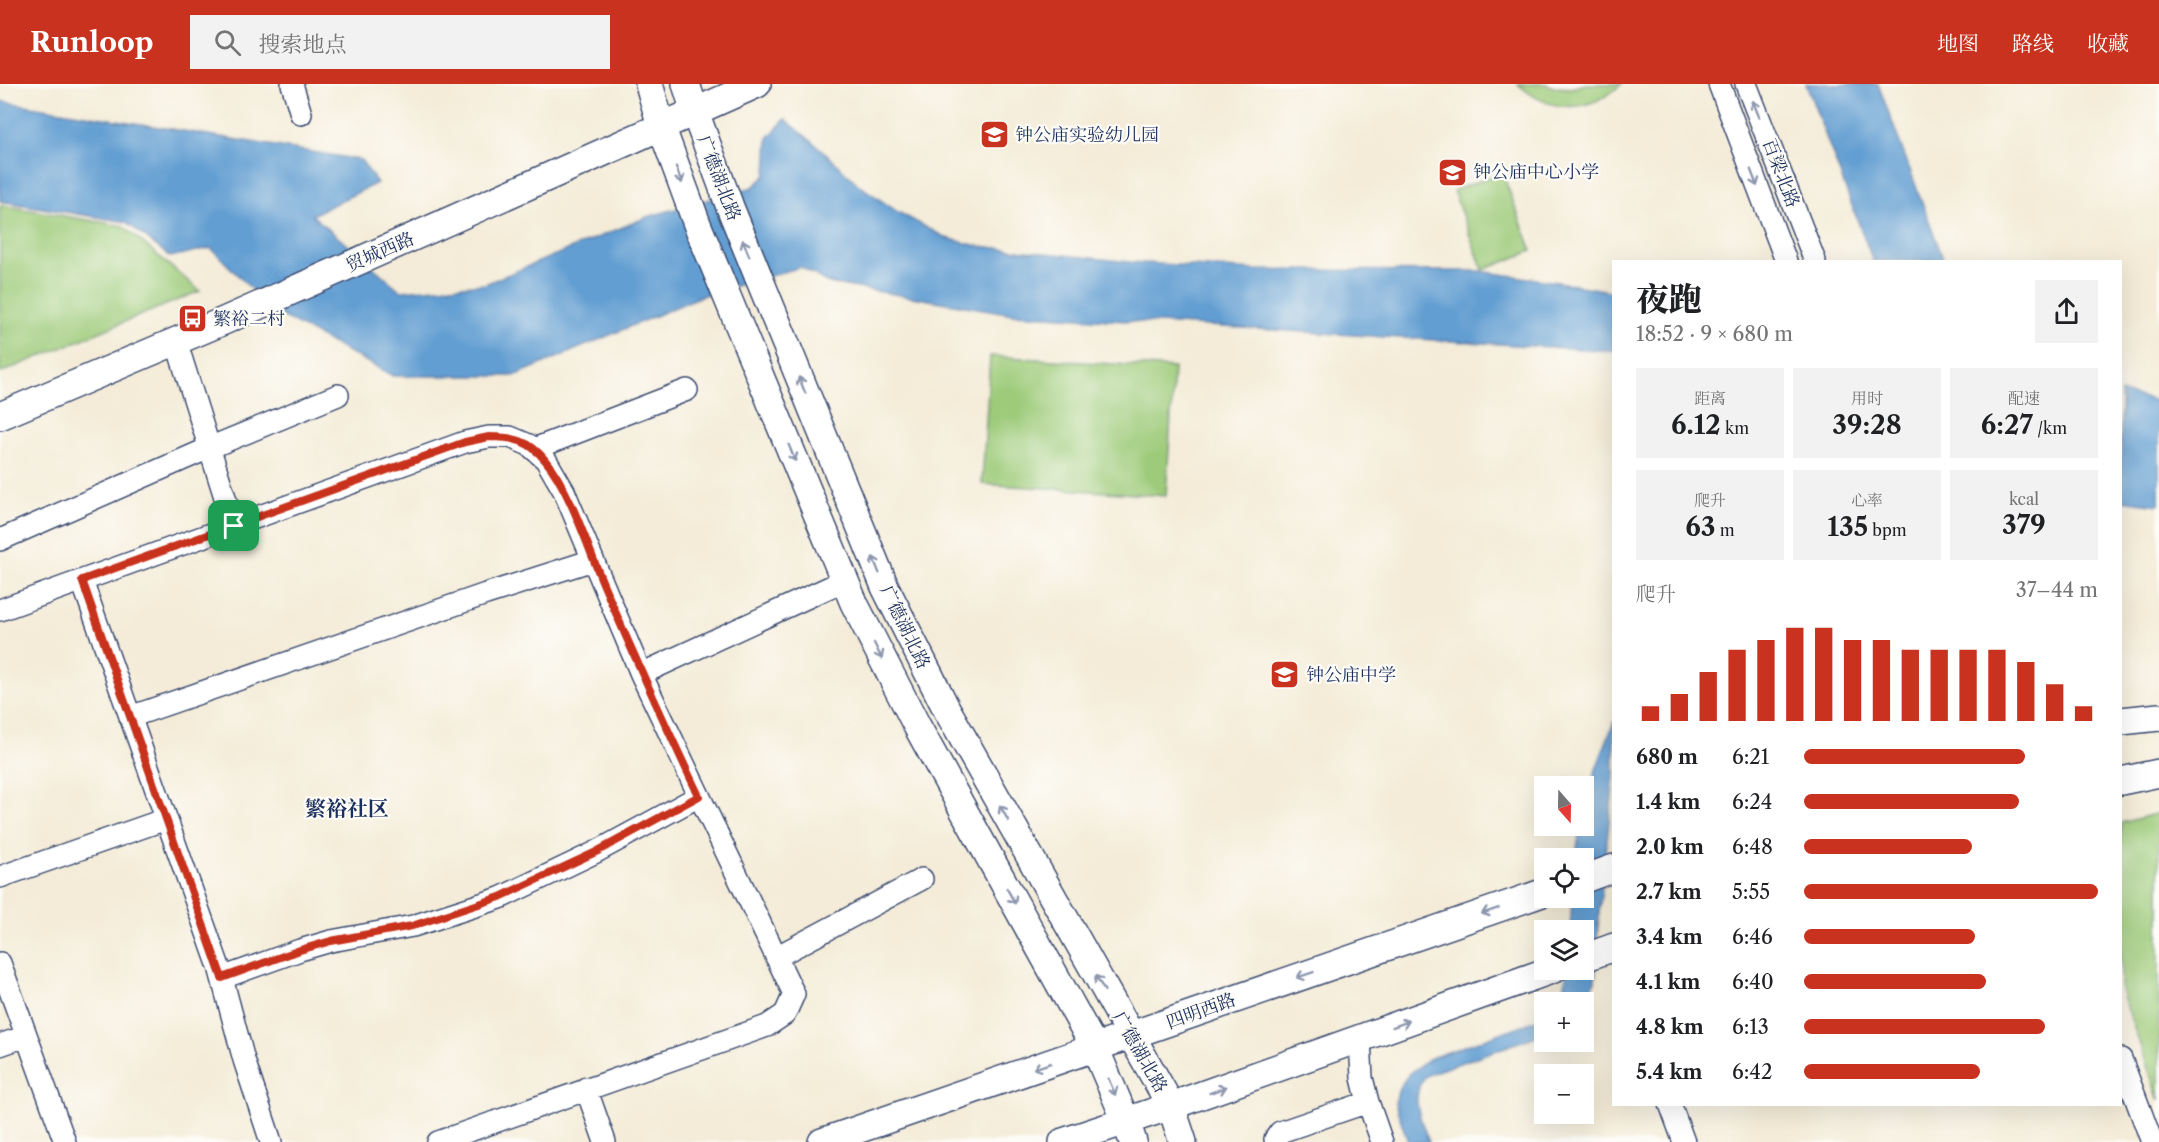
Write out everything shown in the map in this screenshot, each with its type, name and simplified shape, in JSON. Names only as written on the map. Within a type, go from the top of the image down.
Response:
[{"type":"main road","name":"广德湖北路","points":[[649,84],[661,126],[697,224],[845,580],[917,726],[1095,1048],[1130,1131]]},
{"type":"main road","name":"广德湖北路","points":[[686,84],[694,112],[730,207],[885,587],[947,710],[1171,1106],[1184,1142]]},
{"type":"main road","name":"贸城西路","points":[[0,416],[226,320],[758,84]]},
{"type":"main road","points":[[2122,721],[2159,717]]},
{"type":"main road","points":[[2122,781],[2159,773]]},
{"type":"main road","points":[[1594,875],[1612,869]]},
{"type":"main road","name":"四明西路","points":[[822,1142],[1534,896]]},
{"type":"main road","points":[[1063,1142],[1130,1131],[1171,1106],[1534,976]]},
{"type":"street","points":[[292,84],[301,114]]},
{"type":"street","name":"百梁北路","points":[[1719,84],[1786,260]]},
{"type":"street","name":"百梁北路","points":[[1746,84],[1815,260]]},
{"type":"street","points":[[176,341],[234,526]]},
{"type":"street","points":[[534,449],[687,390]]},
{"type":"street","points":[[0,540],[209,448],[338,395]]},
{"type":"street","points":[[0,610],[465,442],[489,437],[510,437],[534,449],[546,460],[564,491],[641,674],[794,994],[785,1014],[767,1026],[438,1142]]},
{"type":"street","points":[[130,717],[486,594],[593,560]]},
{"type":"street","points":[[82,580],[222,978],[244,1060],[271,1142]]},
{"type":"street","points":[[641,674],[845,580]]},
{"type":"street","points":[[222,978],[300,950],[331,941],[412,926],[500,897],[596,852],[699,796]]},
{"type":"street","points":[[0,877],[166,819]]},
{"type":"street","points":[[776,957],[922,879]]},
{"type":"street","points":[[0,963],[65,1142]]},
{"type":"street","points":[[0,1045],[26,1035]]},
{"type":"street","points":[[1360,1039],[1362,1078],[1382,1142]]},
{"type":"street","points":[[2122,1062],[2151,1142]]},
{"type":"street","points":[[586,1088],[605,1142]]},
{"type":"street","points":[[1276,1142],[1275,1139],[1280,1132],[1368,1102]]},
{"type":"street","points":[[1671,1106],[1684,1142]]},
{"type":"green space","points":[[1518,84],[1547,84],[1553,87],[1571,88],[1586,84],[1622,84],[1597,101],[1570,106],[1544,101]]},
{"type":"green space","points":[[1502,172],[1532,251],[1483,270],[1453,191]]},
{"type":"green space","points":[[0,205],[123,226],[200,291],[0,373]]},
{"type":"green space","points":[[990,356],[1174,368],[1166,496],[982,484]]},
{"type":"green space","points":[[2159,813],[2159,1100],[2122,993],[2122,823]]},
{"type":"water","points":[[1806,84],[1878,84],[1944,260],[1873,260]]},
{"type":"water","points":[[0,101],[361,160],[377,183],[312,215],[401,291],[485,284],[647,217],[753,187],[766,175],[768,138],[785,119],[859,185],[898,212],[946,238],[978,246],[1130,262],[1254,270],[1479,271],[1558,282],[1612,292],[1612,351],[1013,314],[828,283],[801,267],[704,295],[514,376],[393,376],[274,312],[211,248],[170,257],[126,222],[0,201]]},
{"type":"water","points":[[2122,393],[2159,401],[2159,505],[2122,500]]},
{"type":"water","points":[[1612,726],[1612,796],[1599,914],[1595,981],[1590,992],[1564,992],[1565,980],[1594,980],[1594,920],[1571,920],[1571,908],[1594,908],[1594,848],[1577,848],[1579,836],[1594,836],[1594,776]]},
{"type":"water","points":[[1534,1021],[1534,1037],[1437,1071],[1424,1078],[1417,1093],[1417,1102],[1429,1142],[1408,1142],[1395,1103],[1399,1088],[1409,1074],[1431,1058]]},
{"type":"place","name":"钟公庙实验幼儿园","points":[[994,135]]},
{"type":"place","name":"钟公庙中心小学","points":[[1452,172]]},
{"type":"place","name":"繁裕二村","points":[[192,319]]},
{"type":"place","name":"钟公庙中学","points":[[1285,675]]},
{"type":"district","name":"繁裕社区","points":[[347,809]]},
{"type":"route","points":[[489,437],[510,437],[529,445],[546,460],[564,491],[641,674],[699,796],[596,852],[500,897],[412,926],[331,941],[300,950],[222,978],[82,580],[234,526],[465,442],[489,437]]}]
